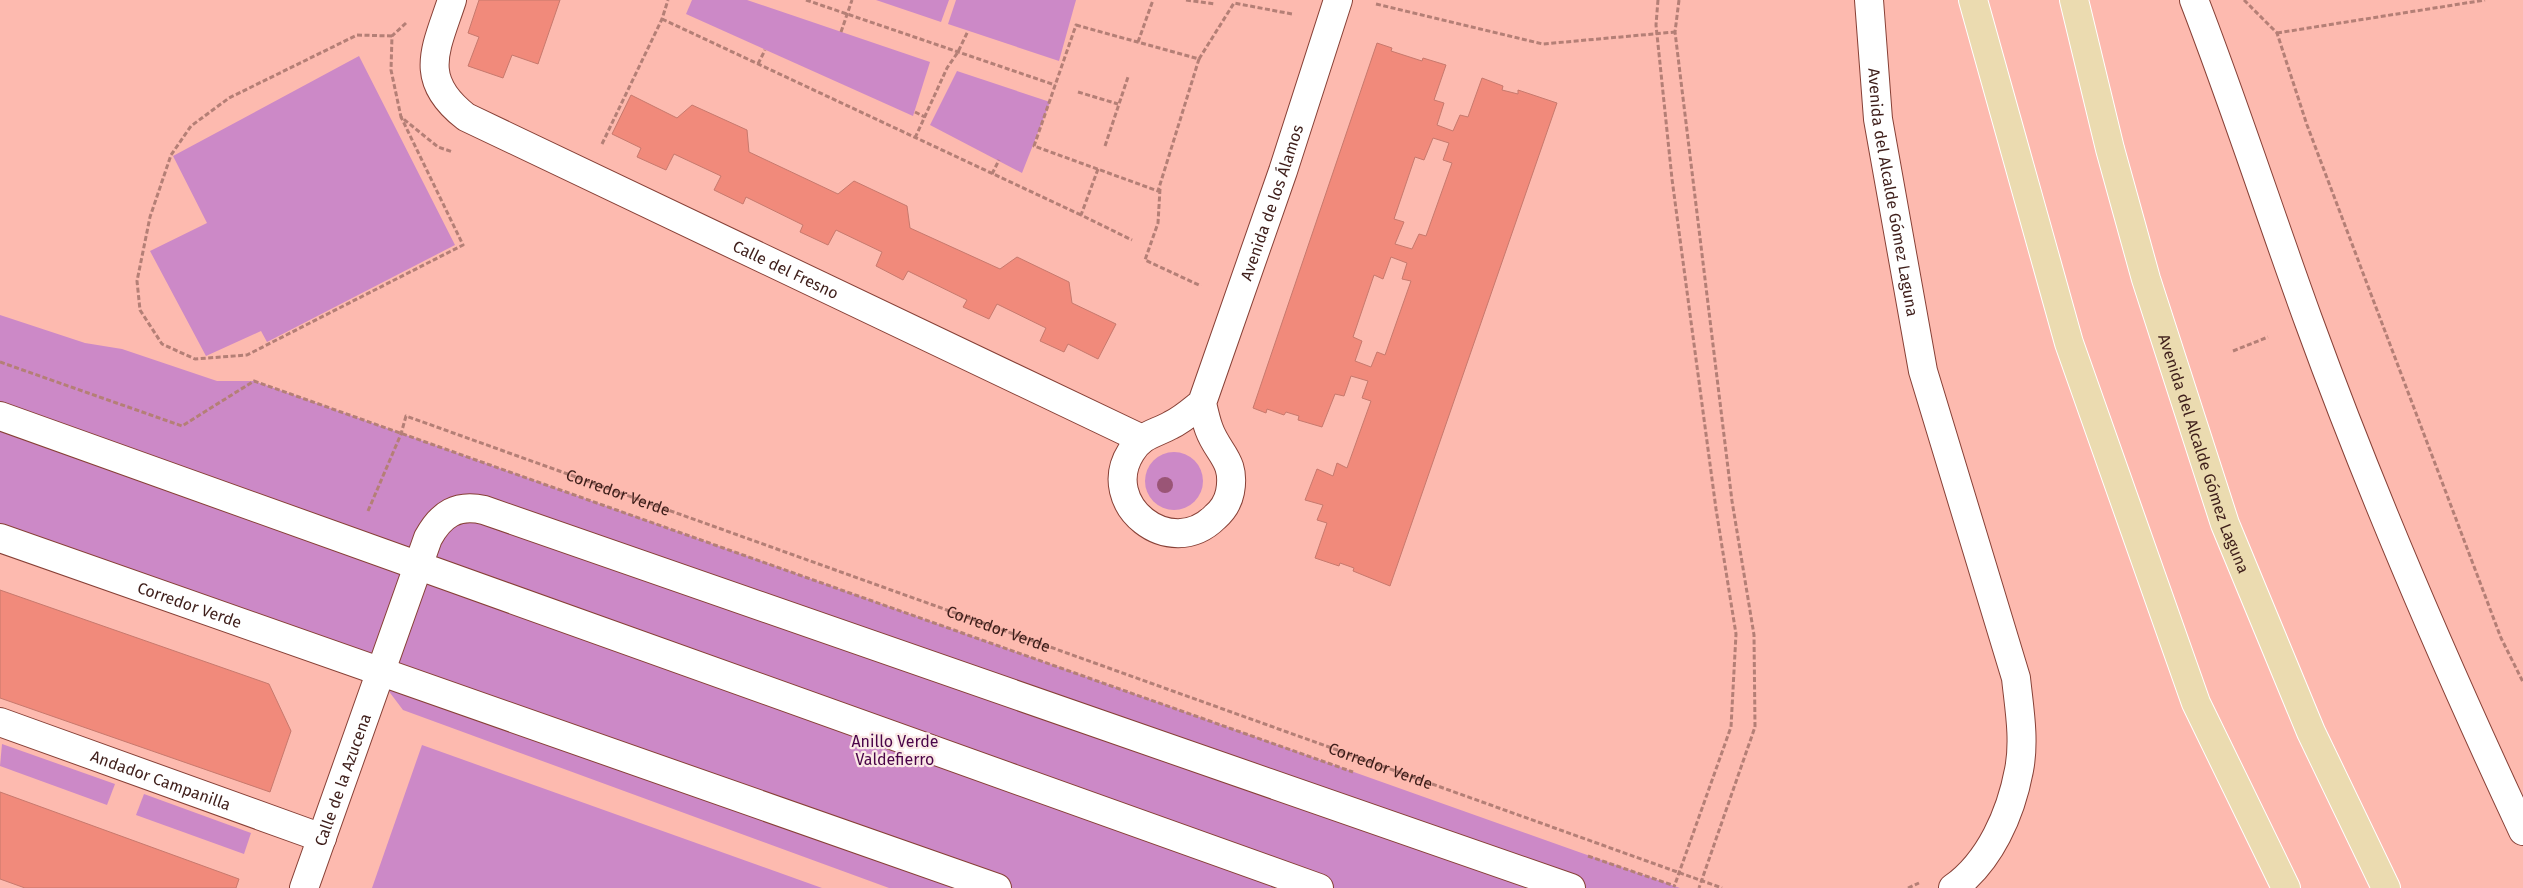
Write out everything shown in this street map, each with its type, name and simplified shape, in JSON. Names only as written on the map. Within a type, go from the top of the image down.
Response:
[{"type":"main road","points":[[1973,0],[2069,343],[2196,703],[2286,888]]},
{"type":"main road","name":"Avenida del Alcalde Gómez Laguna","points":[[2074,0],[2110,149],[2146,279],[2225,524],[2311,732],[2386,888]]},
{"type":"street","name":"Calle del Fresno","points":[[452,0],[435,51],[434,72],[439,88],[452,106],[466,116],[1142,439]]},
{"type":"street","name":"Avenida de los Álamos","points":[[1202,403],[1283,171],[1338,0]]},
{"type":"street","name":"Avenida del Alcalde Gómez Laguna","points":[[1869,0],[1878,119],[1923,371],[2016,678],[2021,720],[2019,768],[2005,820],[1985,855],[1953,888]]},
{"type":"street","points":[[2194,0],[2309,322],[2379,504],[2448,670],[2523,831]]},
{"type":"street","points":[[1202,403],[1209,430],[1226,457],[1231,474],[1230,493],[1222,510],[1209,523],[1193,532],[1175,534],[1157,530],[1141,521],[1130,506],[1124,488],[1124,470],[1130,453],[1142,439],[1155,430],[1170,426],[1202,403]]},
{"type":"street","points":[[0,416],[1319,888]]},
{"type":"street","points":[[379,672],[428,538],[442,517],[462,508],[484,510],[1571,888]]},
{"type":"street","name":"Corredor Verde","points":[[0,538],[997,888]]},
{"type":"street","name":"Calle de la Azucena","points":[[304,888],[379,672]]},
{"type":"street","name":"Andador Campanilla","points":[[0,722],[322,838]]},
{"type":"path","points":[[588,174],[662,19],[668,0]]},
{"type":"path","points":[[806,0],[1055,85]]},
{"type":"path","points":[[841,32],[852,0]]},
{"type":"path","points":[[1138,42],[1153,0]]},
{"type":"path","points":[[1186,0],[1215,4]]},
{"type":"path","points":[[1658,0],[1657,35],[1674,198],[1716,509],[1736,634],[1731,727],[1674,887]]},
{"type":"path","points":[[1679,0],[1675,32],[1732,501],[1754,635],[1755,727],[1699,888]]},
{"type":"path","points":[[2244,0],[2277,33],[2307,125],[2466,546],[2501,638],[2523,682]]},
{"type":"path","points":[[2277,33],[2485,0]]},
{"type":"path","points":[[1199,59],[1076,25],[1034,146],[1158,191],[1199,59],[1234,3],[1292,14]]},
{"type":"path","points":[[1376,4],[1543,44],[1675,32]]},
{"type":"path","points":[[662,19],[1132,240]]},
{"type":"path","points":[[915,138],[968,31]]},
{"type":"path","points":[[392,36],[356,35],[229,98],[191,126],[171,155],[150,217],[137,281],[140,310],[162,344],[195,359],[247,354],[463,245],[402,117]]},
{"type":"path","points":[[758,64],[765,50]]},
{"type":"path","points":[[1105,146],[1128,77]]},
{"type":"path","points":[[1078,92],[1118,104]]},
{"type":"path","points":[[915,112],[925,117]]},
{"type":"path","points":[[992,174],[999,160]]},
{"type":"path","points":[[1081,216],[1098,169]]},
{"type":"path","points":[[1160,186],[1158,223],[1145,260],[1201,286]]},
{"type":"path","points":[[2234,350],[2268,337]]},
{"type":"path","name":"Corredor Verde","points":[[354,543],[401,434],[406,416],[1722,888]]},
{"type":"green space","points":[[692,0],[747,0],[930,62],[913,116],[686,14]]},
{"type":"green space","points":[[876,0],[949,0],[941,22]]},
{"type":"green space","points":[[956,0],[1076,0],[1059,61],[948,24]]},
{"type":"green space","points":[[359,56],[455,245],[267,342],[261,331],[206,356],[150,251],[207,223],[173,156]]},
{"type":"green space","points":[[957,71],[1050,102],[1022,173],[930,125]]},
{"type":"green space","name":"Anillo Verde Valdefierro","points":[[0,315],[85,343],[122,349],[217,381],[254,381],[1680,888],[889,888],[403,710],[366,661],[0,530]]},
{"type":"green space","points":[[1168,452],[1180,452],[1195,460],[1203,475],[1203,487],[1195,502],[1180,510],[1168,510],[1153,502],[1145,487],[1145,475],[1153,460]]},
{"type":"green space","points":[[2,744],[115,784],[107,805],[0,766]]},
{"type":"green space","points":[[422,745],[822,888],[372,888]]},
{"type":"green space","points":[[144,794],[251,833],[244,854],[136,815]]},
{"type":"building","points":[[479,0],[560,0],[538,64],[512,55],[503,78],[468,66],[479,37],[468,33]]},
{"type":"building","points":[[1377,43],[1392,48],[1391,51],[1422,61],[1423,58],[1446,65],[1434,100],[1444,103],[1437,125],[1453,131],[1460,115],[1468,117],[1482,78],[1503,86],[1502,90],[1518,94],[1518,90],[1557,103],[1390,586],[1353,571],[1354,568],[1340,563],[1339,566],[1315,558],[1327,523],[1317,520],[1323,505],[1305,500],[1317,469],[1333,476],[1337,463],[1347,468],[1371,401],[1362,398],[1368,381],[1351,376],[1344,396],[1335,394],[1322,427],[1298,420],[1299,416],[1286,412],[1284,415],[1267,409],[1266,413],[1253,408]],"holes":[[[1433,138],[1449,143],[1443,160],[1452,163],[1426,236],[1419,234],[1412,249],[1395,244],[1404,222],[1394,219],[1415,157],[1424,160]],[[1391,257],[1407,263],[1402,279],[1411,281],[1385,355],[1377,352],[1371,367],[1355,361],[1362,341],[1353,337],[1374,275],[1383,279]]]},
{"type":"building","points":[[631,95],[677,118],[692,105],[747,130],[749,152],[838,194],[854,181],[907,206],[910,228],[1000,269],[1017,257],[1069,282],[1072,303],[1116,324],[1098,359],[1068,344],[1064,352],[1040,341],[1046,328],[997,304],[989,319],[963,307],[967,300],[908,271],[903,280],[876,266],[882,252],[836,230],[828,245],[800,232],[803,225],[746,197],[743,204],[714,190],[721,176],[674,154],[666,170],[637,157],[641,148],[612,134]]},
{"type":"building","points":[[0,590],[269,684],[291,731],[270,792],[0,698]]},
{"type":"building","points":[[0,792],[239,879],[236,888],[25,888],[0,879]]}]
